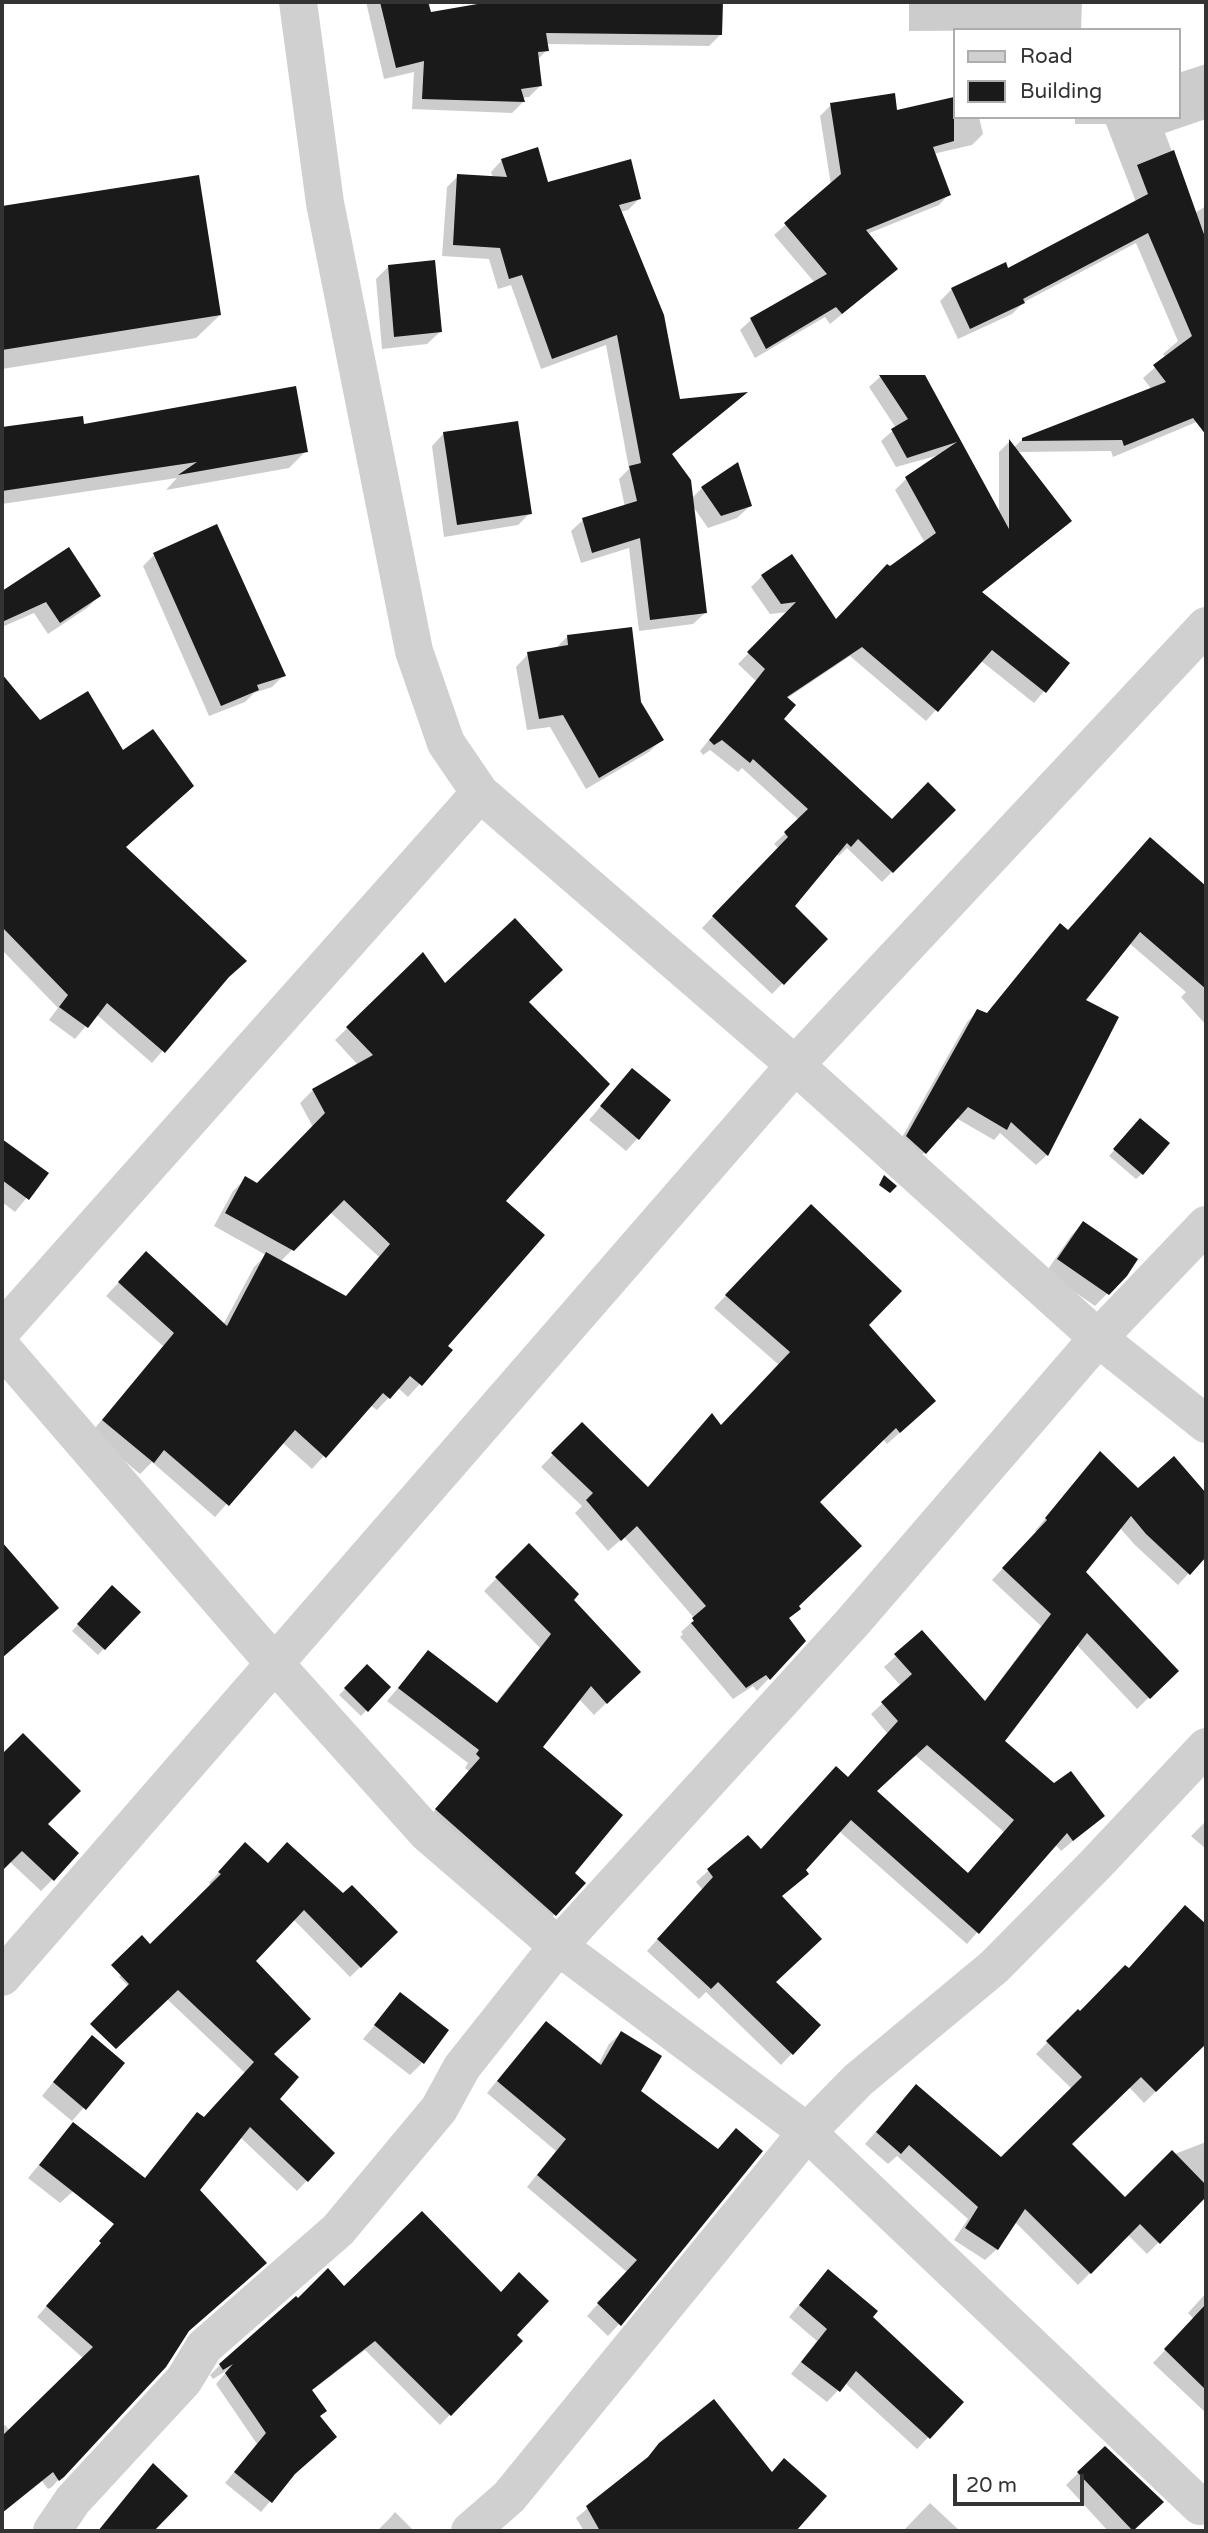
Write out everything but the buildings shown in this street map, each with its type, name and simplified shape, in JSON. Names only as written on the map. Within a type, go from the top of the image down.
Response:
[{"type":"street","points":[[299,2],[325,203],[414,651],[446,743],[480,793],[795,1065],[1098,1338],[1206,1424]]},
{"type":"street","points":[[2,1977],[795,1065],[1206,626]]},
{"type":"street","points":[[2,1330],[480,793]]},
{"type":"street","points":[[52,2531],[73,2500],[184,2380],[204,2347],[338,2230],[439,2109],[462,2067],[558,1946],[852,1623],[1098,1338],[1206,1225]]},
{"type":"street","points":[[2,1348],[275,1664],[427,1833],[558,1946],[807,2132],[1200,2507]]},
{"type":"street","points":[[470,2531],[509,2497],[807,2132],[858,2080],[994,1967],[1206,1747]]}]
